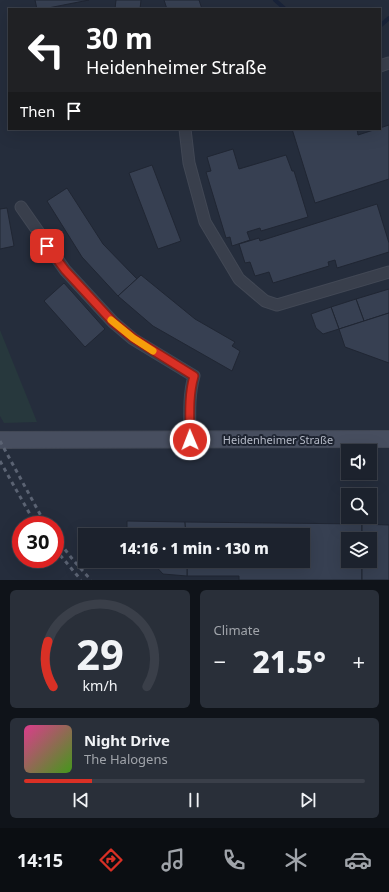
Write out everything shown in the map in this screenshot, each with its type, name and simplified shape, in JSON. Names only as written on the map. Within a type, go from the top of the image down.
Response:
[{"type":"main road","name":"Heidenheimer Straße","points":[[0,440],[389,439]]},
{"type":"street","points":[[184,130],[189,163],[205,222],[239,278],[265,301],[277,305],[389,272]]},
{"type":"street","points":[[21,207],[65,270],[113,322],[133,338],[194,376],[191,387],[190,440]]},
{"type":"shaded area","points":[[0,330],[37,422],[4,423],[0,416]]},
{"type":"building","points":[[35,0],[89,0],[48,8],[37,8]]},
{"type":"building","points":[[116,0],[141,0],[140,8],[115,8]]},
{"type":"building","points":[[164,0],[199,0],[202,8],[167,8]]},
{"type":"building","points":[[389,125],[389,179],[315,203],[292,130],[357,130],[358,135],[374,130],[381,130],[381,128]]},
{"type":"building","points":[[233,149],[239,169],[286,155],[292,171],[294,171],[308,217],[261,231],[260,228],[247,232],[250,240],[232,246],[230,237],[226,238],[206,172],[211,171],[207,157]]},
{"type":"building","points":[[152,165],[181,241],[158,249],[129,173]]},
{"type":"building","points":[[67,188],[103,244],[137,279],[118,296],[82,257],[47,201]]},
{"type":"building","points":[[377,204],[389,243],[389,252],[337,268],[335,260],[328,262],[329,266],[273,283],[269,272],[255,276],[250,262],[245,263],[239,244],[259,238],[260,241]]},
{"type":"building","points":[[7,208],[14,246],[0,249],[0,209]]},
{"type":"building","points":[[141,275],[195,319],[235,342],[232,346],[240,351],[232,371],[153,326],[118,296]]},
{"type":"building","points":[[64,283],[105,329],[85,347],[44,301]]},
{"type":"building","points":[[389,289],[389,313],[364,321],[356,299]]},
{"type":"building","points":[[356,299],[364,321],[339,329],[331,307]]},
{"type":"building","points":[[331,307],[339,329],[323,334],[316,328],[311,314]]},
{"type":"building","points":[[389,313],[389,363],[345,347],[339,329]]},
{"type":"building","points":[[127,521],[185,522],[185,528],[127,528]]},
{"type":"building","points":[[185,522],[362,524],[362,532],[341,532],[341,568],[362,568],[362,580],[239,580],[239,576],[187,576],[187,568],[310,568],[310,528],[185,528]]},
{"type":"building","points":[[362,524],[389,525],[389,580],[362,580],[362,568],[377,568],[377,532],[362,532]]},
{"type":"building","points":[[157,568],[187,568],[187,576],[163,574]]},
{"type":"waterway","points":[[275,0],[284,8]]},
{"type":"waterway","points":[[381,25],[389,18]]},
{"type":"railway","points":[[0,441],[41,516]]},
{"type":"railway","points":[[0,461],[31,516]]},
{"type":"railway","points":[[64,548],[91,580]]},
{"type":"railway","points":[[64,560],[81,580]]},
{"type":"slow traffic","points":[[111,320],[133,338],[153,351]]},
{"type":"route","points":[[47,246],[65,270],[113,322],[133,338],[165,359],[190,372],[194,376],[191,387],[190,440]]}]
